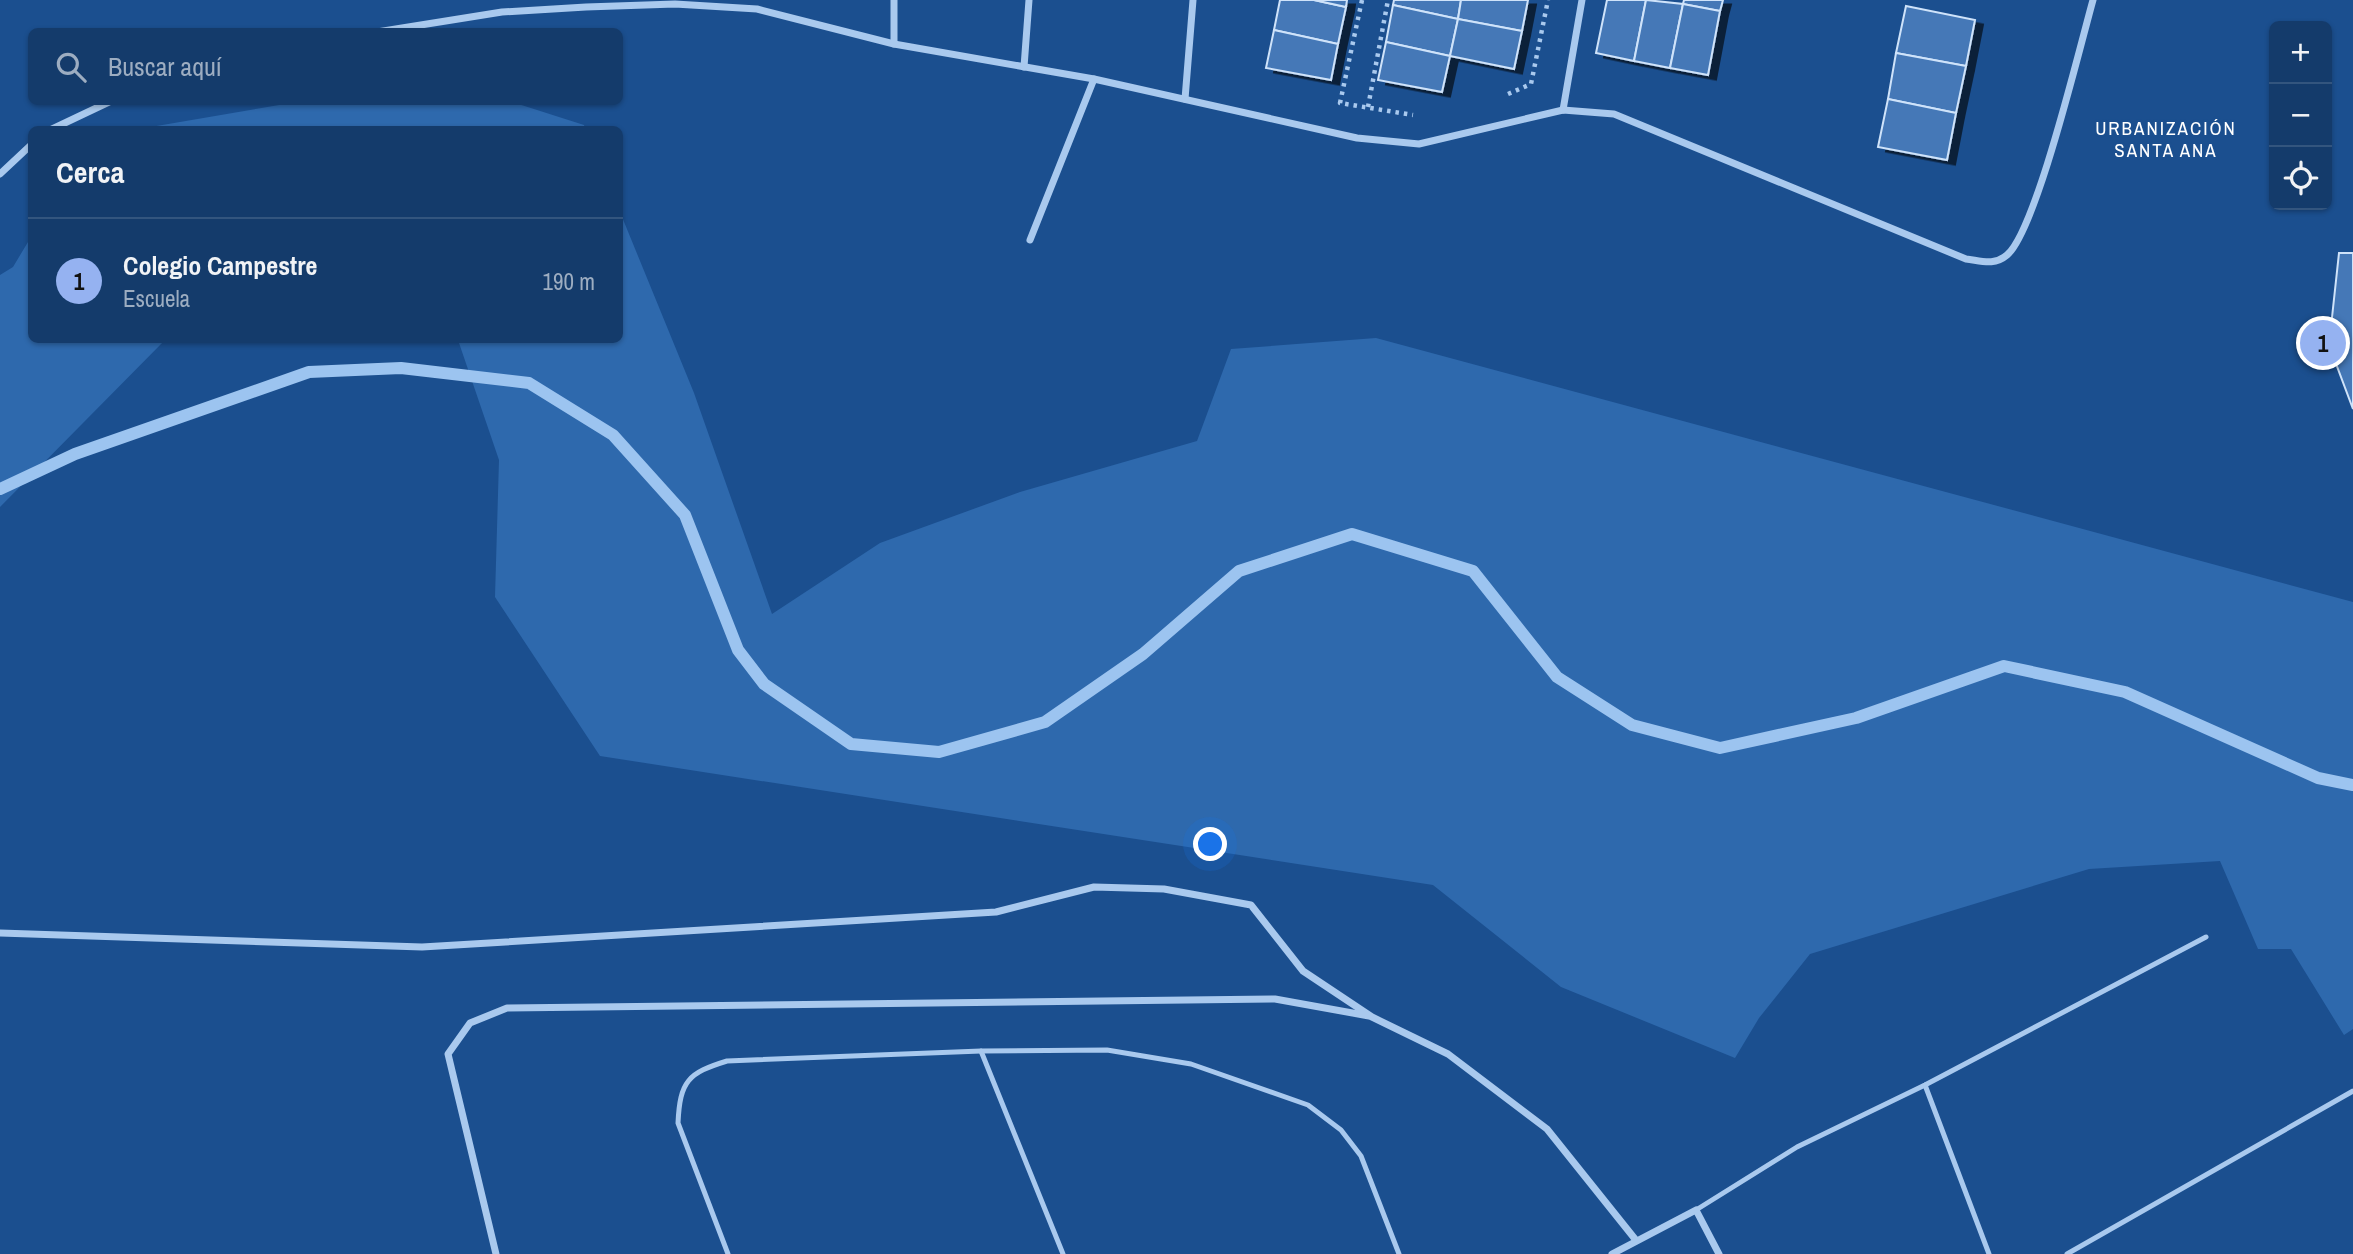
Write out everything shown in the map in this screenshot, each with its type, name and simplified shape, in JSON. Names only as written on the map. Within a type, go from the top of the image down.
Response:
[{"type":"street","points":[[894,0],[894,44]]},
{"type":"street","points":[[1024,67],[1029,0]]},
{"type":"street","points":[[1185,100],[1193,0]]},
{"type":"street","points":[[1563,110],[1582,0]]},
{"type":"street","points":[[402,28],[502,12],[586,6],[758,4],[894,44],[1094,79],[1357,138],[1419,144],[1563,110],[1614,114],[1966,259],[1993,263],[2008,254],[2021,235],[2040,183],[2093,0]]},
{"type":"street","points":[[1030,240],[1094,79]]},
{"type":"street","points":[[58,126],[103,105]]},
{"type":"street","points":[[0,174],[28,148]]},
{"type":"street","points":[[0,933],[422,947],[996,912],[1094,887],[1164,890],[1251,905],[1303,971],[1372,1017],[1448,1054],[1547,1129],[1635,1239]]},
{"type":"street","points":[[496,1254],[448,1054],[470,1023],[507,1009],[1275,999],[1372,1017]]},
{"type":"street","points":[[1612,1254],[1635,1239],[1696,1210],[1719,1254]]},
{"type":"lane","points":[[1696,1210],[1797,1147],[1925,1084],[2206,937]]},
{"type":"lane","points":[[728,1254],[678,1123],[679,1100],[684,1083],[702,1069],[727,1061],[981,1051],[1107,1050],[1191,1064],[1308,1105],[1341,1130],[1361,1156],[1399,1254]]},
{"type":"lane","points":[[981,1051],[1063,1254]]},
{"type":"lane","points":[[1925,1084],[1989,1254]]},
{"type":"lane","points":[[2067,1254],[2353,1091]]},
{"type":"path","points":[[1362,0],[1340,103],[1368,107],[1388,0]]},
{"type":"path","points":[[1531,84],[1548,0]]},
{"type":"shaded area","points":[[279,105],[521,105],[584,126],[157,126]]},
{"type":"shaded area","points":[[623,219],[694,393],[772,614],[880,543],[1020,492],[1197,441],[1231,349],[1376,338],[2353,602],[2353,1029],[2344,1035],[2291,949],[2258,949],[2220,861],[2089,869],[1810,954],[1759,1018],[1735,1058],[1561,987],[1433,885],[600,756],[495,597],[499,460],[459,343],[623,343]]},
{"type":"shaded area","points":[[28,242],[28,343],[162,343],[0,507],[0,275],[13,267]]},
{"type":"building","points":[[1280,0],[1314,0],[1346,7],[1338,44],[1274,30]]},
{"type":"building","points":[[1314,0],[1347,0],[1346,7]]},
{"type":"building","points":[[1394,0],[1461,0],[1458,19],[1393,5]]},
{"type":"building","points":[[1461,0],[1528,0],[1522,31],[1458,19]]},
{"type":"building","points":[[1607,0],[1646,0],[1634,61],[1596,53]]},
{"type":"building","points":[[1646,0],[1683,4],[1670,68],[1634,61]]},
{"type":"building","points":[[1684,0],[1723,0],[1720,11],[1683,4]]},
{"type":"building","points":[[1683,4],[1720,11],[1708,75],[1670,68]]},
{"type":"building","points":[[1393,5],[1458,19],[1450,56],[1386,42]]},
{"type":"building","points":[[1906,6],[1975,20],[1966,66],[1896,53]]},
{"type":"building","points":[[1458,19],[1522,31],[1514,69],[1450,56]]},
{"type":"building","points":[[1274,30],[1338,44],[1331,80],[1266,68]]},
{"type":"building","points":[[1386,42],[1450,56],[1442,92],[1378,80]]},
{"type":"building","points":[[1896,53],[1966,66],[1956,113],[1888,99]]},
{"type":"building","points":[[1888,99],[1956,113],[1947,160],[1878,147]]},
{"type":"building","points":[[2339,253],[2353,253],[2353,409],[2329,345]]},
{"type":"waterway","points":[[0,489],[75,454],[309,372],[401,368],[529,383],[613,435],[685,515],[738,650],[764,684],[851,744],[939,752],[1045,722],[1143,654],[1239,571],[1352,534],[1473,571],[1557,677],[1632,725],[1720,748],[1856,718],[2004,666],[2125,692],[2318,778],[2353,785]]},
{"type":"place","name":"Colegio Campestre","points":[[2323,343]]},
{"type":"district","name":"URBANIZACIÓN SANTA ANA","points":[[2166,139]]}]
